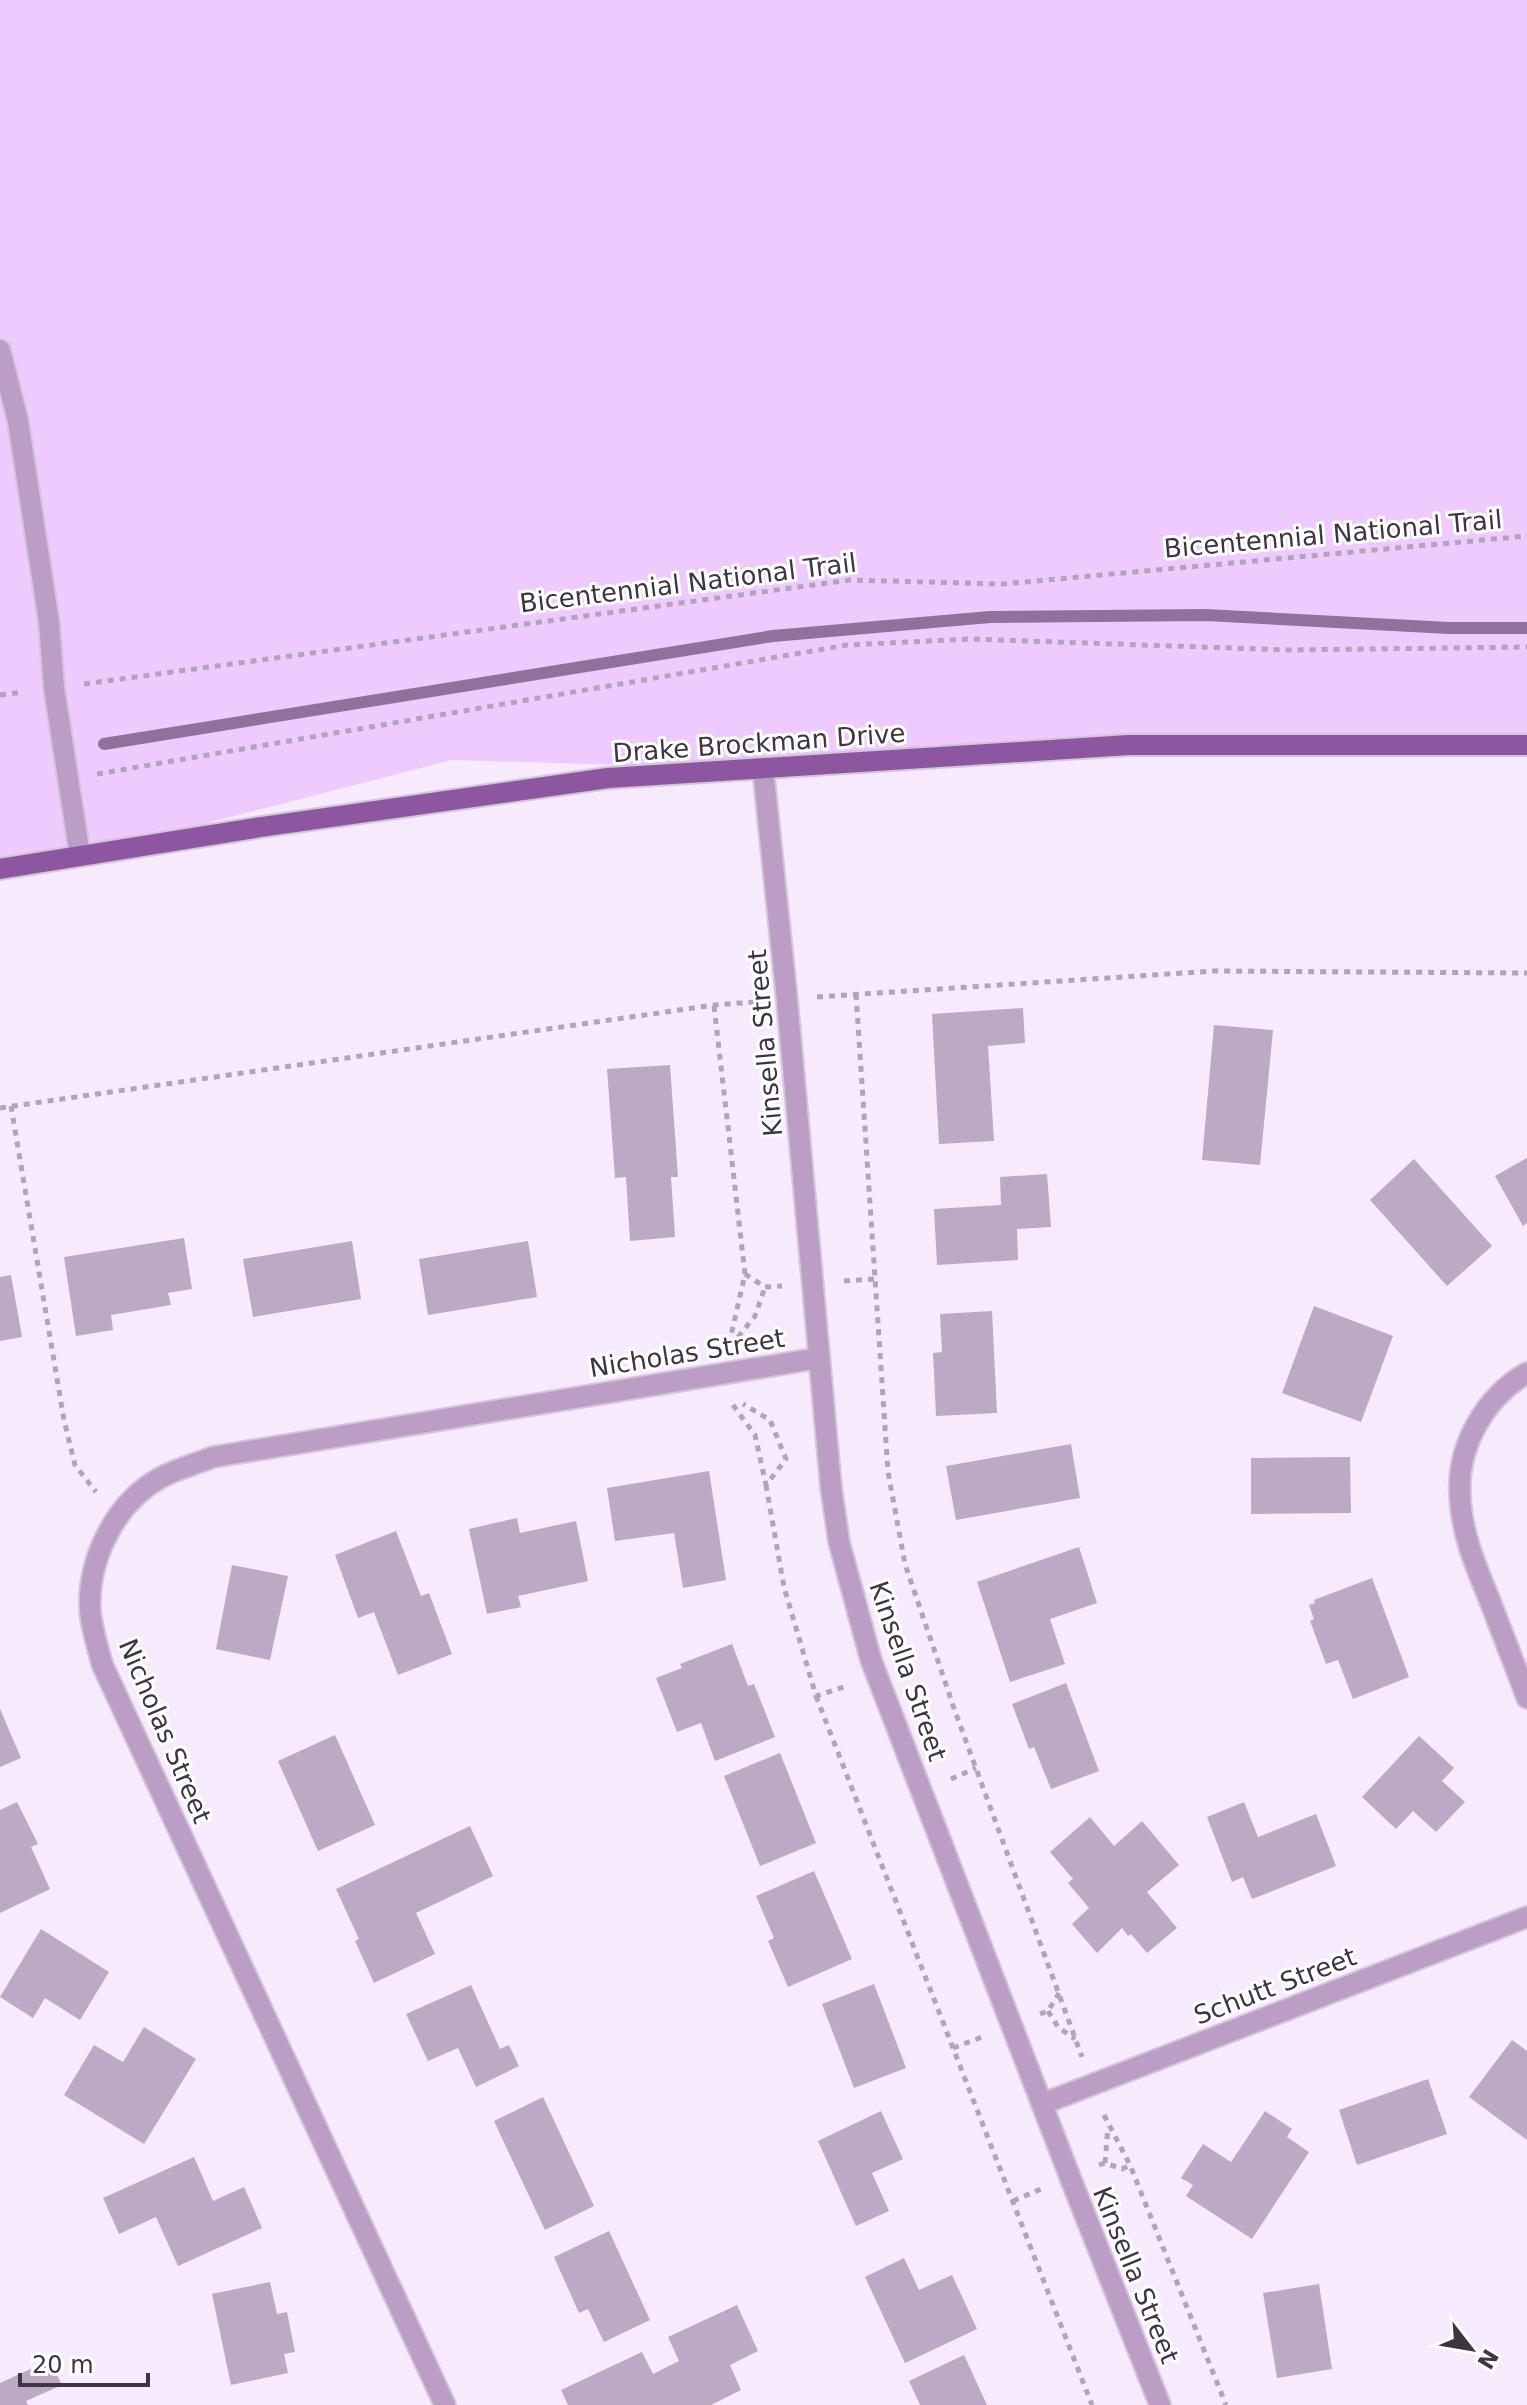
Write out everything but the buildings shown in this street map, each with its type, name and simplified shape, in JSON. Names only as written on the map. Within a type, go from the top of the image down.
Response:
[{"type":"main road","name":"Drake Brockman Drive","points":[[0,869],[261,827],[608,778],[1129,745],[1527,745]]},
{"type":"street","points":[[0,350],[18,421],[80,856]]},
{"type":"street","name":"Kinsella Street","points":[[763,769],[831,1487],[839,1542],[867,1649],[1160,2405]]},
{"type":"street","name":"Nicholas Street","points":[[445,2405],[102,1664],[90,1610],[97,1557],[106,1533],[139,1493],[161,1477],[213,1457],[819,1358]]},
{"type":"street","points":[[1527,1373],[1509,1383],[1491,1401],[1467,1444],[1459,1494],[1469,1547],[1527,1698]]},
{"type":"street","name":"Schutt Street","points":[[1042,2104],[1527,1917]]},
{"type":"path","name":"Bicentennial National Trail","points":[[0,695],[850,580],[1003,584],[1527,536]]},
{"type":"path","points":[[68,780],[847,645],[970,639],[1289,650],[1527,647]]},
{"type":"path","points":[[1059,1993],[1048,2011],[1058,2027],[1076,2040],[1059,1993],[956,1714],[905,1564],[888,1472],[856,994],[1214,971],[1527,973]]},
{"type":"path","points":[[0,1108],[714,1005],[745,1274],[728,1350],[755,1316],[765,1287],[745,1274]]},
{"type":"path","points":[[11,1106],[64,1420],[75,1465],[98,1495],[125,1510]]},
{"type":"path","points":[[766,1485],[786,1459],[770,1420],[748,1405],[731,1401],[755,1435],[784,1587],[816,1696],[1092,2405]]},
{"type":"path","points":[[816,1696],[878,1676]]},
{"type":"path","points":[[1130,2165],[1122,2169],[1105,2163],[1108,2126],[1130,2165],[1226,2405]]},
{"type":"shaded area","points":[[0,0],[1527,0],[1527,745],[1129,745],[763,769],[452,760],[80,856],[0,869]]},
{"type":"waterway","points":[[104,744],[773,636],[990,617],[1206,615],[1449,628],[1527,628]]}]
